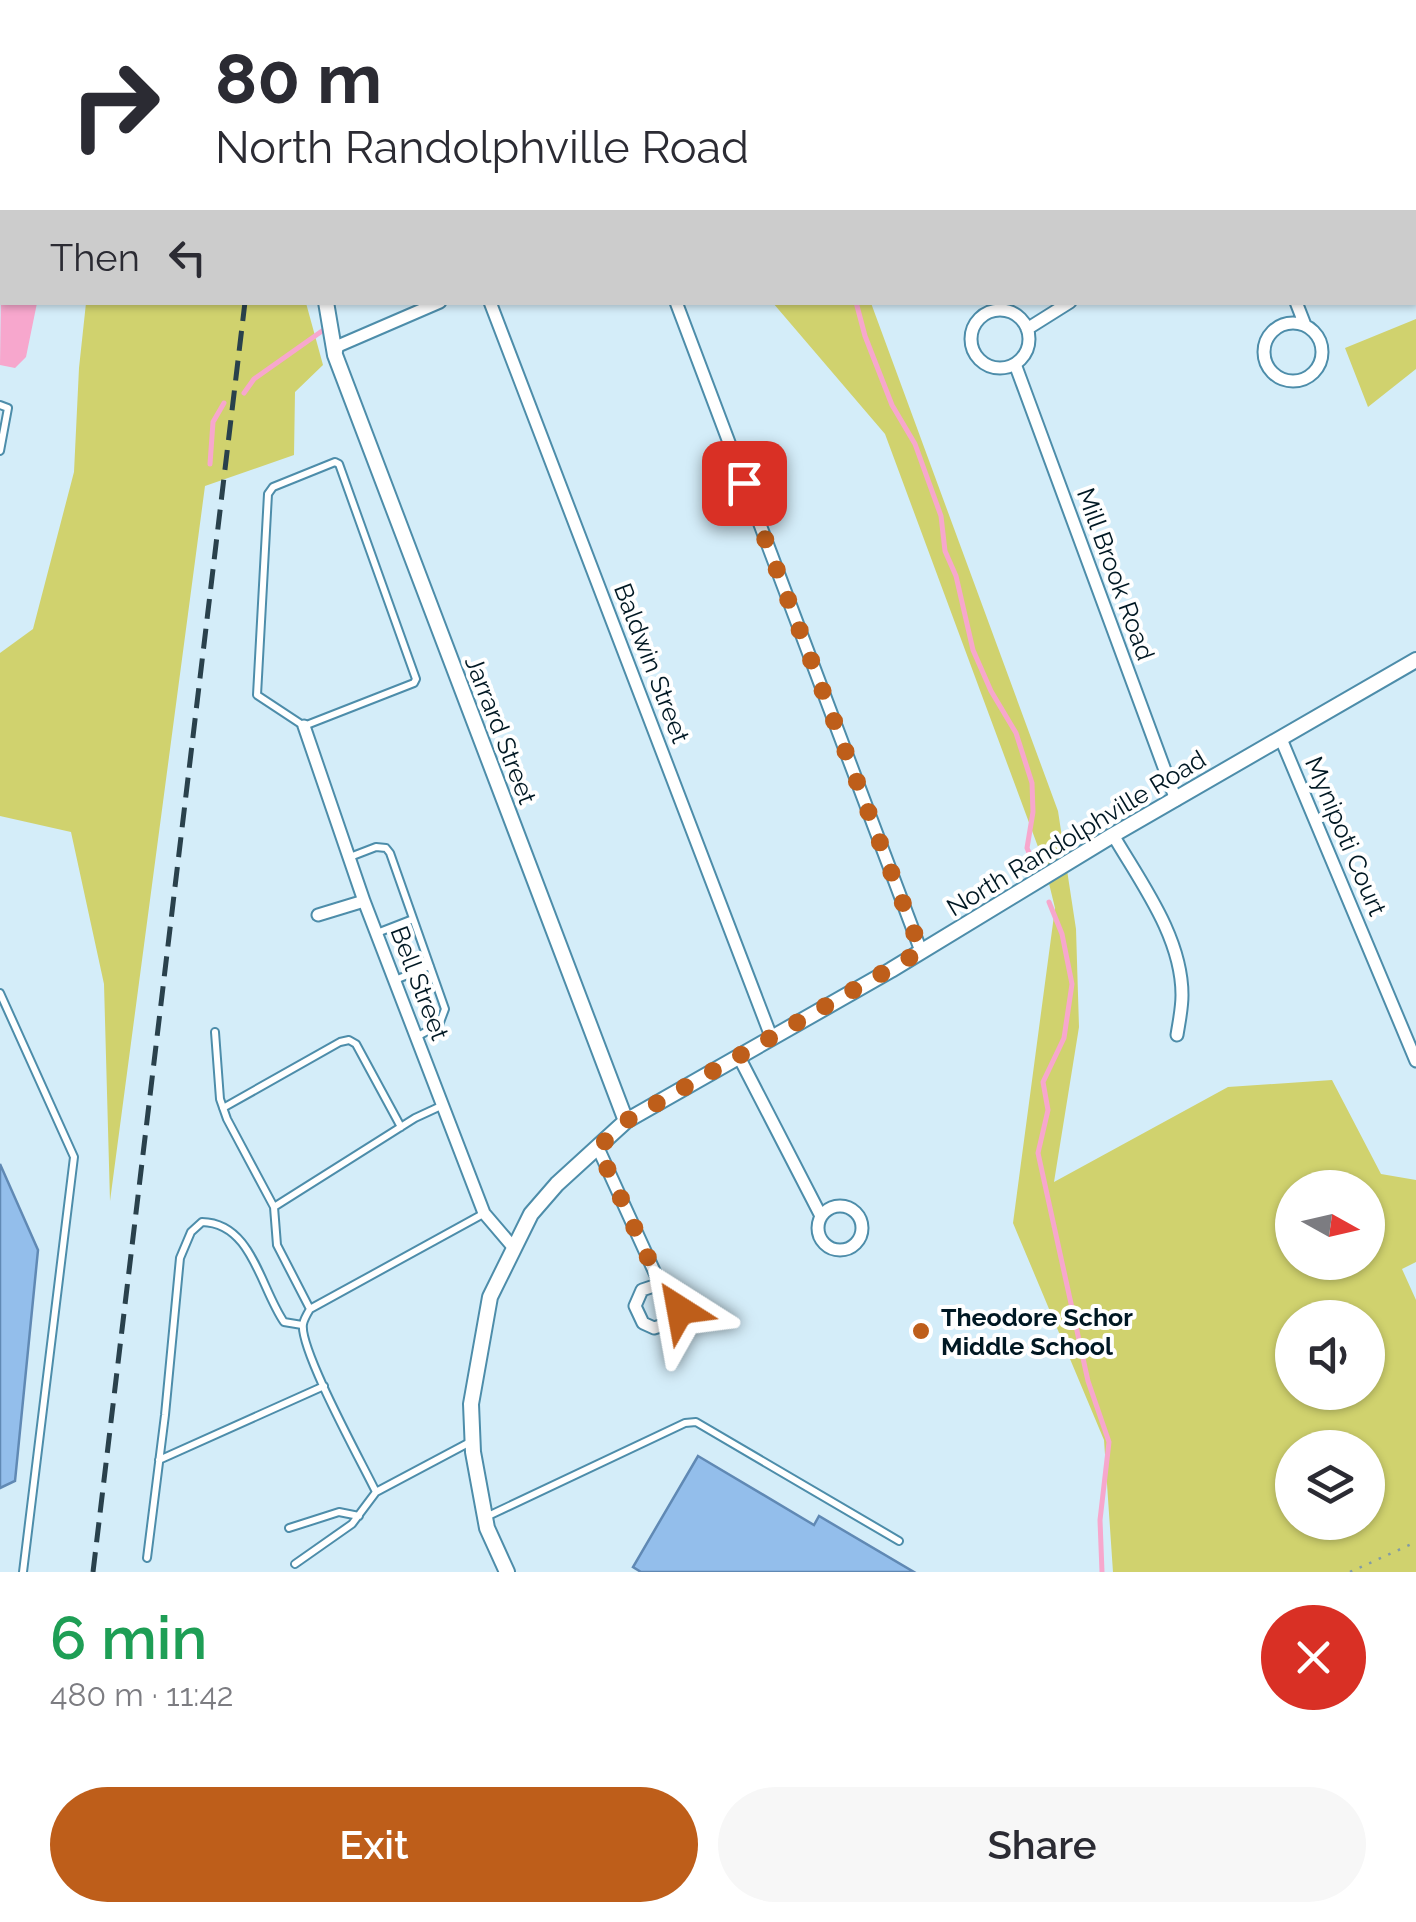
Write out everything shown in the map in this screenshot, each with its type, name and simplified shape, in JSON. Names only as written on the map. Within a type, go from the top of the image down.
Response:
[{"type":"street","name":"Jarrard Street","points":[[327,305],[335,355],[626,1121]]},
{"type":"street","points":[[335,355],[338,346],[433,305]]},
{"type":"street","name":"Baldwin Street","points":[[491,305],[772,1039]]},
{"type":"street","points":[[677,305],[921,951]]},
{"type":"street","points":[[1028,329],[1065,305]]},
{"type":"street","points":[[1297,305],[1305,325],[1319,338],[1322,356],[1320,365],[1307,378],[1283,380],[1268,369],[1265,342],[1285,324],[1305,325]]},
{"type":"street","points":[[1005,310],[1022,320],[1028,329],[1028,348],[1015,364],[998,368],[982,361],[972,346],[974,328],[986,314],[1005,310]]},
{"type":"street","name":"Mill Brook Road","points":[[1015,364],[1176,800]]},
{"type":"street","name":"North Randolphville Road","points":[[507,1572],[485,1517],[472,1441],[471,1404],[490,1296],[532,1214],[556,1184],[626,1121],[1416,660]]},
{"type":"street","name":"Bell Street","points":[[304,726],[376,933],[484,1213],[513,1247]]},
{"type":"street","name":"Mynipoti Court","points":[[1281,739],[1416,1060]]},
{"type":"street","points":[[1113,834],[1174,948],[1182,993],[1177,1036]]},
{"type":"street","points":[[318,916],[364,900]]},
{"type":"street","points":[[740,1057],[821,1216]]},
{"type":"street","points":[[598,1148],[660,1284]]},
{"type":"lane","points":[[0,405],[8,408],[0,451]]},
{"type":"lane","points":[[338,462],[416,679],[304,726],[256,695],[268,494],[273,487],[338,462]]},
{"type":"lane","points":[[350,857],[376,847],[386,848],[413,919],[444,1016],[433,1030],[416,1036]]},
{"type":"lane","points":[[376,933],[413,919]]},
{"type":"lane","points":[[394,980],[430,966]]},
{"type":"lane","points":[[0,993],[74,1157],[23,1572]]},
{"type":"lane","points":[[215,1032],[223,1108],[274,1207],[276,1245],[310,1309]]},
{"type":"lane","points":[[223,1108],[349,1040],[356,1044],[402,1127]]},
{"type":"lane","points":[[274,1207],[442,1105]]},
{"type":"lane","points":[[376,1492],[324,1386],[302,1324],[310,1309],[484,1213]]},
{"type":"lane","points":[[146,1558],[180,1258],[191,1232],[202,1222],[230,1228],[242,1241],[284,1322],[302,1324]]},
{"type":"lane","points":[[160,1460],[324,1386]]},
{"type":"lane","points":[[485,1517],[684,1423],[696,1422],[899,1541]]},
{"type":"lane","points":[[295,1564],[359,1516],[376,1492],[472,1441]]},
{"type":"lane","points":[[289,1528],[339,1512],[359,1516]]},
{"type":"path","points":[[1350,1572],[1416,1542]]},
{"type":"shaded area","points":[[1,305],[37,305],[26,357],[15,368],[0,365]]},
{"type":"shaded area","points":[[86,305],[307,305],[323,365],[295,392],[294,455],[205,486],[110,1201],[104,984],[71,832],[0,816],[0,653],[33,629],[74,472]]},
{"type":"shaded area","points":[[775,305],[872,305],[1058,811],[1076,929],[1079,1027],[1054,1182],[1228,1087],[1332,1080],[1379,1170],[1275,1170],[1275,1280],[1385,1280],[1385,1175],[1416,1180],[1416,1262],[1402,1269],[1416,1300],[1416,1572],[1113,1572],[1104,1440],[1013,1223],[1055,908],[1044,863],[885,434]]},
{"type":"shaded area","points":[[1416,319],[1416,369],[1368,407],[1345,348]]},
{"type":"building","points":[[0,1164],[38,1250],[15,1481],[0,1488]]},
{"type":"building","points":[[698,1456],[814,1525],[819,1516],[914,1572],[641,1572],[633,1567]]},
{"type":"waterway","points":[[857,305],[892,405],[915,444],[941,516],[945,551],[956,576],[973,650],[1016,733],[1032,783],[1033,812],[1027,848],[1033,862]]},
{"type":"waterway","points":[[244,393],[254,379],[322,331]]},
{"type":"waterway","points":[[210,464],[213,422],[224,403]]},
{"type":"waterway","points":[[1049,902],[1062,934],[1072,984],[1064,1038],[1043,1082],[1048,1110],[1038,1153],[1088,1381],[1109,1442],[1100,1520],[1102,1572]]},
{"type":"railway","points":[[93,1572],[245,305]]},
{"type":"place","name":"Theodore Schor Middle School","points":[[921,1331]]},
{"type":"route","points":[[680,1310],[674,1291],[660,1284],[598,1148],[626,1121],[921,951],[744,483]]}]
